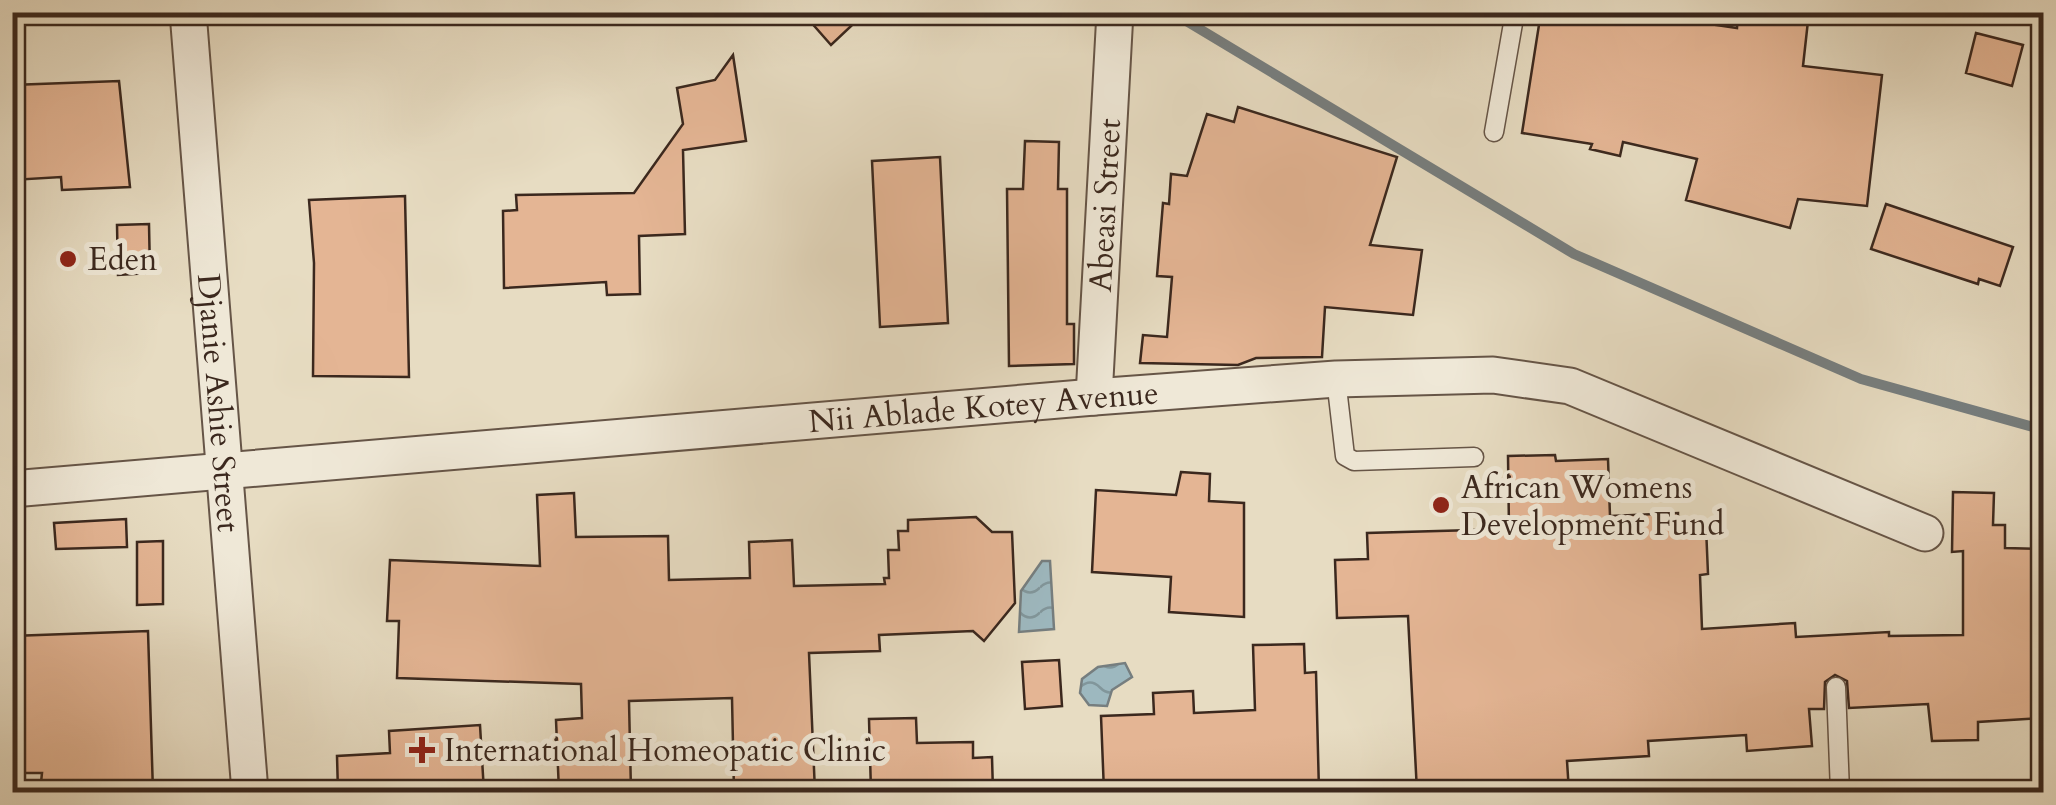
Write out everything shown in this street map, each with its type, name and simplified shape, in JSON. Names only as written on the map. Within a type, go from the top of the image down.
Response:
[{"type":"street","name":"Djanie Ashie Street","points":[[188,12],[250,792]]},
{"type":"street","name":"Abeasi Street","points":[[1094,396],[1116,12]]},
{"type":"street","name":"Nii Ablade Kotey Avenue","points":[[12,490],[1094,396],[1336,379],[1492,375],[1570,386],[1926,533]]},
{"type":"lane","points":[[1494,132],[1515,12]]},
{"type":"lane","points":[[1336,379],[1345,456],[1354,461],[1474,457]]},
{"type":"lane","points":[[1836,687],[1840,792]]},
{"type":"water","points":[[1042,561],[1050,561],[1054,629],[1019,632],[1021,591]]},
{"type":"water","points":[[1125,663],[1132,677],[1112,690],[1107,706],[1089,705],[1080,693],[1082,679],[1098,667]]},
{"type":"building","points":[[802,12],[866,12],[831,45]]},
{"type":"building","points":[[1541,12],[1683,12],[1682,20],[1737,28],[1738,12],[1809,12],[1803,66],[1882,75],[1867,206],[1798,199],[1790,228],[1686,200],[1697,159],[1623,142],[1620,156],[1590,149],[1592,144],[1522,133]]},
{"type":"building","points":[[1976,33],[2023,45],[2012,86],[1966,73]]},
{"type":"building","points":[[733,55],[746,141],[683,150],[685,234],[639,236],[640,294],[607,295],[606,282],[504,288],[503,211],[517,210],[516,195],[634,193],[683,124],[677,88],[715,80]]},
{"type":"building","points":[[119,81],[130,187],[62,190],[61,177],[12,180],[12,85]]},
{"type":"building","points":[[1238,107],[1397,157],[1370,245],[1422,250],[1413,315],[1325,307],[1322,357],[1256,358],[1238,365],[1140,363],[1143,335],[1167,337],[1172,277],[1157,276],[1163,203],[1169,204],[1171,174],[1187,176],[1207,114],[1234,122]]},
{"type":"building","points":[[1025,141],[1059,142],[1058,189],[1067,189],[1067,324],[1074,324],[1074,364],[1009,366],[1007,189],[1023,189]]},
{"type":"building","points":[[940,157],[948,323],[880,327],[872,161]]},
{"type":"building","points":[[405,196],[409,377],[313,376],[314,263],[309,200]]},
{"type":"building","points":[[1886,204],[2013,247],[2000,286],[1979,279],[1978,284],[1871,249]]},
{"type":"building","points":[[149,224],[150,273],[118,275],[117,225]]},
{"type":"building","points":[[1555,455],[1556,461],[1608,459],[1610,516],[1678,513],[1678,528],[1706,527],[1708,574],[1700,575],[1702,629],[1795,623],[1796,637],[1889,632],[1889,636],[1963,635],[1963,551],[1952,552],[1953,492],[1994,493],[1993,525],[2005,525],[2005,548],[2044,549],[2044,718],[1978,722],[1978,740],[1932,741],[1928,704],[1849,708],[1847,681],[1835,675],[1825,682],[1824,709],[1809,709],[1812,746],[1747,751],[1746,735],[1648,741],[1649,756],[1567,761],[1569,792],[1417,792],[1408,616],[1337,618],[1335,560],[1368,559],[1367,533],[1509,529],[1508,456]]},
{"type":"building","points":[[1181,472],[1210,474],[1209,501],[1244,503],[1244,617],[1169,612],[1171,577],[1092,572],[1096,490],[1176,495]]},
{"type":"building","points":[[574,493],[576,537],[668,536],[669,580],[750,578],[749,542],[792,540],[794,586],[885,584],[884,578],[889,578],[888,550],[899,550],[898,531],[908,531],[908,520],[976,517],[992,532],[1012,532],[1015,603],[984,641],[973,631],[879,635],[880,651],[809,653],[815,792],[734,792],[732,698],[629,701],[631,792],[559,792],[556,720],[582,718],[581,684],[397,678],[399,621],[387,621],[390,560],[540,566],[537,495]]},
{"type":"building","points":[[126,519],[127,547],[56,549],[54,523]]},
{"type":"building","points":[[163,541],[163,604],[137,605],[137,542]]},
{"type":"building","points":[[148,631],[153,792],[40,792],[42,773],[12,773],[12,636]]},
{"type":"building","points":[[1304,644],[1305,673],[1316,672],[1319,792],[1104,792],[1101,716],[1154,714],[1153,693],[1193,691],[1194,713],[1255,710],[1253,645]]},
{"type":"building","points":[[1059,660],[1062,706],[1025,709],[1022,662]]},
{"type":"building","points":[[916,718],[917,743],[973,742],[973,758],[992,757],[993,792],[871,792],[869,719]]},
{"type":"building","points":[[480,725],[484,792],[338,792],[337,756],[390,753],[389,731]]},
{"type":"waterway","points":[[1178,16],[1574,254],[1861,379],[2044,430]]},
{"type":"place","name":"Eden","points":[[68,259]]},
{"type":"place","name":"African Womens Development Fund","points":[[1441,505]]},
{"type":"place","name":"International Homeopatic Clinic","points":[[422,750]]}]
